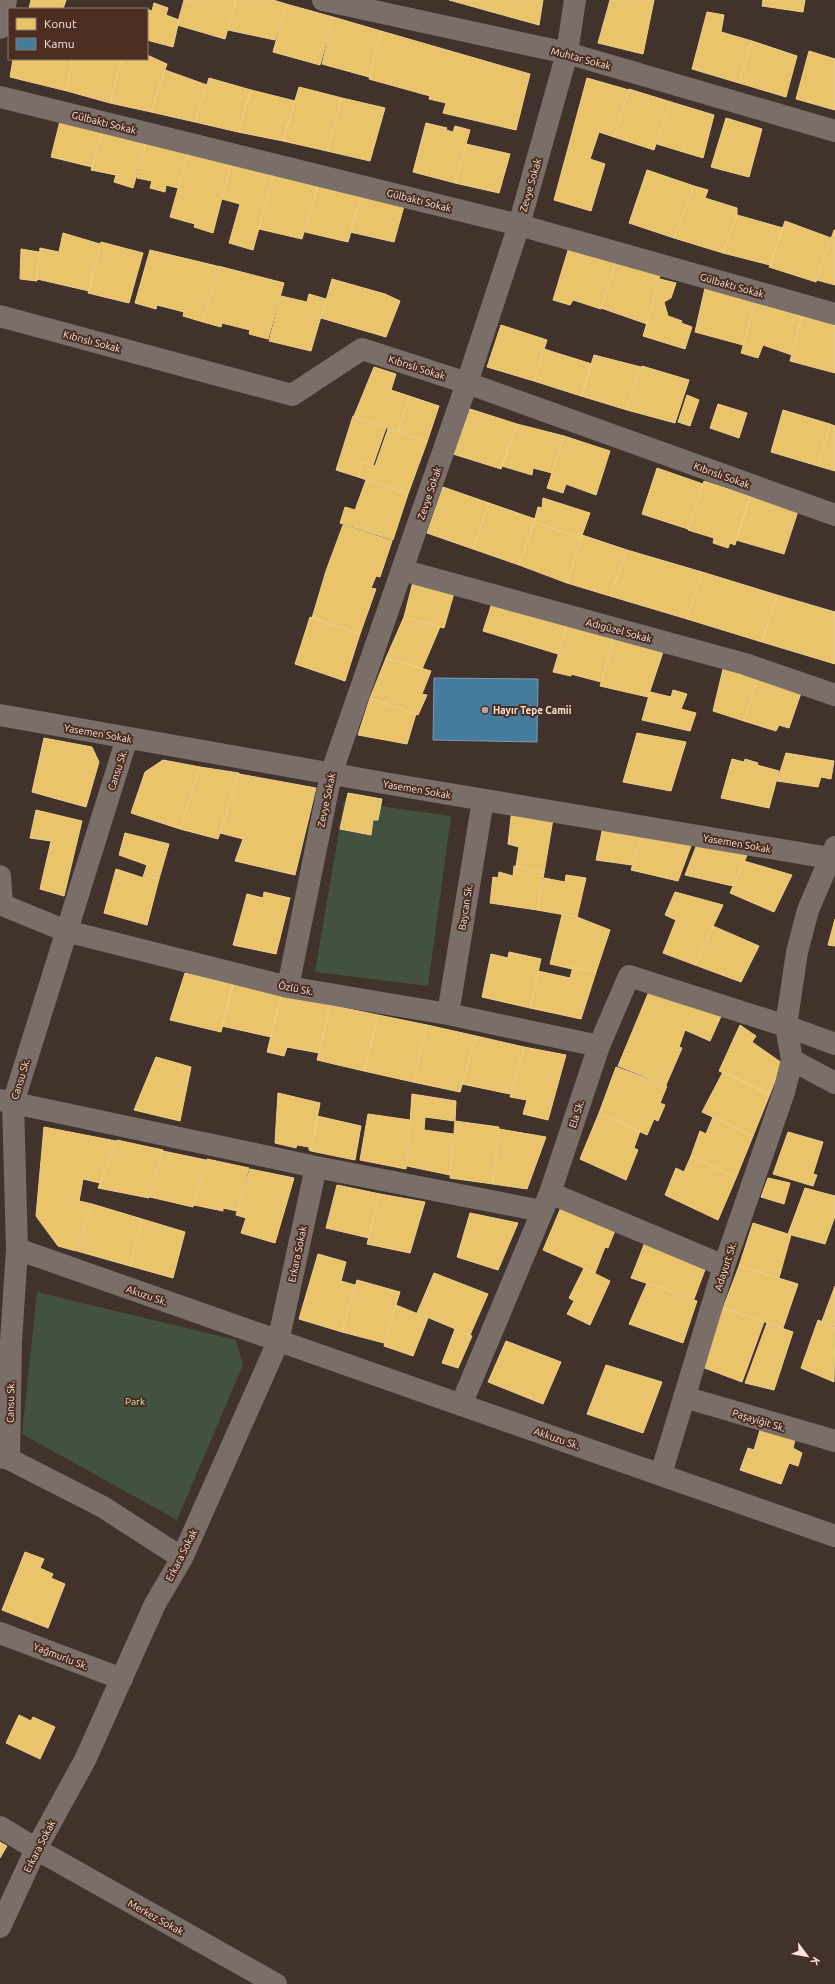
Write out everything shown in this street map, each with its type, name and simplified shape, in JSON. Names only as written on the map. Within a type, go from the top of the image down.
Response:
[{"type":"street","points":[[0,28],[6,0]]},
{"type":"street","name":"Muhtar Sokak","points":[[323,0],[567,53],[835,131]]},
{"type":"street","name":"Zevye Sokak","points":[[288,987],[330,774],[467,383],[519,225],[567,53],[575,0]]},
{"type":"street","name":"Gülbaktı Sokak","points":[[0,96],[519,225],[835,314]]},
{"type":"street","name":"Kıbrıslı Sokak","points":[[0,316],[292,395],[362,349],[467,383],[835,516]]},
{"type":"street","name":"Adıgüzel Sokak","points":[[402,570],[745,664],[835,694]]},
{"type":"street","name":"Yasemen Sokak","points":[[0,715],[482,800],[833,855]]},
{"type":"street","name":"Cansu Sk.","points":[[4,1458],[6,1341],[17,1249],[6,1101],[66,931],[127,738]]},
{"type":"street","name":"Baycan Sk.","points":[[448,1014],[482,800]]},
{"type":"street","points":[[833,855],[808,910],[797,952],[786,1026],[792,1060],[835,1083]]},
{"type":"street","points":[[0,876],[1,905]]},
{"type":"street","name":"Özlü Sk.","points":[[1,905],[66,931],[288,987],[448,1014],[599,1046]]},
{"type":"street","name":"Ela Sk.","points":[[461,1405],[546,1202],[599,1046],[628,976],[786,1026]]},
{"type":"street","points":[[786,1026],[835,1044]]},
{"type":"street","name":"Adayurt Sk.","points":[[661,1474],[724,1266],[784,1092],[792,1060]]},
{"type":"street","points":[[6,1101],[316,1167],[546,1202],[724,1266]]},
{"type":"street","name":"Erkara Sokak","points":[[0,1927],[36,1849],[85,1760],[155,1604],[182,1558],[278,1342],[316,1167]]},
{"type":"street","name":"Akuzu Sk.","points":[[17,1249],[278,1342]]},
{"type":"street","name":"Akkuzu Sk.","points":[[278,1342],[661,1474],[835,1536]]},
{"type":"street","name":"Paşayiğit Sk.","points":[[684,1397],[835,1441]]},
{"type":"street","points":[[4,1458],[103,1507],[182,1558]]},
{"type":"street","name":"Yağmurlu Sk.","points":[[0,1633],[122,1679]]},
{"type":"street","name":"Merkez Sokak","points":[[0,1827],[36,1849],[276,1984]]},
{"type":"green space","points":[[344,801],[451,816],[428,986],[315,972]]},
{"type":"green space","name":"Park","points":[[37,1292],[236,1340],[243,1365],[177,1520],[22,1434]]},
{"type":"building: Konut","points":[[31,0],[66,0],[63,8],[29,8]]},
{"type":"building: Konut","points":[[184,0],[236,0],[225,39],[177,25]]},
{"type":"building: Konut","points":[[236,0],[273,0],[286,4],[275,40],[228,30]]},
{"type":"building: Konut","points":[[449,0],[543,0],[539,25]]},
{"type":"building: Konut","points":[[610,0],[654,0],[643,54],[598,43]]},
{"type":"building: Konut","points":[[763,0],[805,0],[803,12],[762,6]]},
{"type":"building: Konut","points":[[154,3],[168,8],[166,15],[179,20],[173,47],[148,40],[148,9],[152,11]]},
{"type":"building: Konut","points":[[286,4],[333,17],[320,65],[273,52]]},
{"type":"building: Konut","points":[[707,12],[724,15],[721,32],[752,41],[739,83],[692,69]]},
{"type":"building: Konut","points":[[333,17],[381,31],[369,77],[322,64]]},
{"type":"building: Konut","points":[[381,31],[530,74],[516,130],[443,113],[446,103],[429,99],[430,96],[369,79]]},
{"type":"building: Konut","points":[[752,41],[797,56],[786,97],[739,83]]},
{"type":"building: Konut","points":[[809,51],[835,59],[835,110],[796,99]]},
{"type":"building: Konut","points":[[148,55],[167,64],[151,112],[110,103],[122,60],[148,60]]},
{"type":"building: Konut","points":[[13,60],[72,60],[67,91],[10,77]]},
{"type":"building: Konut","points":[[72,60],[122,60],[110,103],[67,91]]},
{"type":"building: Konut","points":[[165,70],[207,85],[195,122],[151,112]]},
{"type":"building: Konut","points":[[209,78],[251,90],[238,132],[195,122]]},
{"type":"building: Konut","points":[[587,78],[629,90],[614,137],[599,132],[590,159],[605,164],[591,211],[554,200]]},
{"type":"building: Konut","points":[[299,87],[342,98],[327,151],[283,141]]},
{"type":"building: Konut","points":[[629,89],[671,102],[654,150],[614,137]]},
{"type":"building: Konut","points":[[251,90],[295,101],[283,141],[238,132]]},
{"type":"building: Konut","points":[[342,98],[385,108],[370,161],[327,151]]},
{"type":"building: Konut","points":[[671,102],[714,115],[703,158],[657,144]]},
{"type":"building: Konut","points":[[726,118],[762,129],[749,177],[711,167]]},
{"type":"building: Konut","points":[[60,121],[102,131],[92,167],[51,157]]},
{"type":"building: Konut","points":[[426,123],[447,128],[446,130],[453,132],[455,126],[470,130],[455,183],[413,172]]},
{"type":"building: Konut","points":[[102,131],[146,142],[133,188],[114,182],[116,175],[91,170]]},
{"type":"building: Konut","points":[[146,142],[188,153],[178,188],[166,185],[165,192],[150,188],[152,181],[137,178]]},
{"type":"building: Konut","points":[[466,144],[510,154],[499,193],[455,183]]},
{"type":"building: Konut","points":[[188,153],[231,163],[213,233],[194,227],[195,224],[170,217]]},
{"type":"building: Konut","points":[[231,163],[274,174],[253,250],[229,243],[240,204],[222,199]]},
{"type":"building: Konut","points":[[647,170],[694,186],[674,238],[629,223]]},
{"type":"building: Konut","points":[[274,174],[318,185],[302,239],[259,229]]},
{"type":"building: Konut","points":[[318,185],[361,196],[348,242],[305,232]]},
{"type":"building: Konut","points":[[694,186],[708,190],[705,198],[737,208],[737,215],[723,253],[674,238]]},
{"type":"building: Konut","points":[[361,196],[404,206],[394,242],[350,232]]},
{"type":"building: Konut","points":[[737,215],[783,228],[770,265],[723,253]]},
{"type":"building: Konut","points":[[785,221],[831,238],[816,282],[769,267]]},
{"type":"building: Konut","points":[[835,230],[835,285],[817,280]]},
{"type":"building: Konut","points":[[63,233],[100,244],[89,291],[37,279],[40,248],[59,252]]},
{"type":"building: Konut","points":[[101,242],[143,253],[129,303],[88,293]]},
{"type":"building: Konut","points":[[569,247],[616,261],[601,309],[573,300],[570,305],[553,300]]},
{"type":"building: Konut","points":[[21,249],[39,252],[37,281],[20,279]]},
{"type":"building: Konut","points":[[150,250],[217,266],[203,322],[183,316],[184,312],[157,305],[156,309],[135,303]]},
{"type":"building: Konut","points":[[616,261],[660,276],[647,324],[601,308]]},
{"type":"building: Konut","points":[[218,266],[284,283],[268,339],[249,334],[250,330],[222,323],[221,327],[203,322]]},
{"type":"building: Konut","points":[[332,279],[385,294],[400,301],[386,337],[321,318]]},
{"type":"building: Konut","points":[[660,279],[676,283],[671,298],[664,302],[668,316],[682,321],[681,323],[692,327],[685,349],[643,336]]},
{"type":"building: Konut","points":[[705,288],[755,303],[743,345],[695,332]]},
{"type":"building: Konut","points":[[309,294],[326,299],[311,351],[269,341],[281,296],[307,302]]},
{"type":"building: Konut","points":[[755,303],[802,316],[792,355],[763,345],[758,358],[741,353]]},
{"type":"building: Konut","points":[[802,316],[835,325],[835,373],[790,361]]},
{"type":"building: Konut","points":[[501,325],[547,340],[534,381],[487,367]]},
{"type":"building: Konut","points":[[544,349],[592,364],[581,396],[534,381]]},
{"type":"building: Konut","points":[[594,355],[641,367],[627,410],[581,396]]},
{"type":"building: Konut","points":[[642,366],[689,380],[675,423],[627,410]]},
{"type":"building: Konut","points":[[374,367],[396,374],[391,390],[409,396],[398,432],[354,416]]},
{"type":"building: Konut","points":[[687,395],[699,400],[690,426],[678,422]]},
{"type":"building: Konut","points":[[409,396],[439,406],[427,442],[398,432]]},
{"type":"building: Konut","points":[[718,404],[747,413],[739,438],[710,428]]},
{"type":"building: Konut","points":[[470,409],[517,424],[501,469],[453,454]]},
{"type":"building: Konut","points":[[783,410],[830,424],[818,466],[771,452]]},
{"type":"building: Konut","points":[[353,416],[386,428],[373,465],[362,462],[358,477],[336,470]]},
{"type":"building: Konut","points":[[517,424],[564,436],[552,473],[533,468],[532,475],[502,466]]},
{"type":"building: Konut","points":[[830,424],[835,426],[835,471],[818,466]]},
{"type":"building: Konut","points":[[388,429],[427,442],[408,494],[358,477],[362,462],[375,466]]},
{"type":"building: Konut","points":[[564,436],[610,451],[596,495],[566,484],[563,493],[547,488]]},
{"type":"building: Konut","points":[[657,468],[703,484],[688,529],[642,514]]},
{"type":"building: Konut","points":[[366,480],[408,494],[393,540],[340,523],[345,507],[355,510]]},
{"type":"building: Konut","points":[[704,481],[750,496],[735,545],[730,543],[728,548],[713,543],[714,538],[688,530]]},
{"type":"building: Konut","points":[[443,487],[489,503],[473,549],[427,533]]},
{"type":"building: Konut","points":[[750,496],[798,511],[784,554],[736,540]]},
{"type":"building: Konut","points":[[543,498],[590,513],[581,538],[534,522],[538,507],[542,508]]},
{"type":"building: Konut","points":[[489,503],[535,519],[519,565],[473,549]]},
{"type":"building: Konut","points":[[534,522],[581,538],[567,583],[519,565]]},
{"type":"building: Konut","points":[[343,525],[392,541],[380,577],[376,576],[371,588],[376,589],[360,634],[312,618],[326,571]]},
{"type":"building: Konut","points":[[582,535],[627,550],[610,596],[567,583]]},
{"type":"building: Konut","points":[[627,550],[702,572],[687,619],[610,596]]},
{"type":"building: Konut","points":[[702,572],[777,595],[762,642],[687,619]]},
{"type":"building: Konut","points":[[415,574],[456,586],[444,628],[404,617]]},
{"type":"building: Konut","points":[[777,595],[835,612],[835,664],[762,642]]},
{"type":"building: Konut","points":[[494,597],[569,619],[558,654],[483,631]]},
{"type":"building: Konut","points":[[310,617],[360,634],[345,681],[295,664]]},
{"type":"building: Konut","points":[[404,617],[440,627],[422,669],[386,658]]},
{"type":"building: Konut","points":[[569,619],[616,633],[601,682],[571,674],[571,676],[553,672]]},
{"type":"building: Konut","points":[[616,634],[664,649],[648,697],[600,686]]},
{"type":"building: Konut","points":[[386,658],[431,671],[422,694],[427,695],[418,715],[370,698]]},
{"type":"building: Konut","points":[[724,665],[758,676],[744,721],[713,711]]},
{"type":"building: Konut","points":[[758,676],[802,690],[789,728],[779,725],[776,731],[744,721]]},
{"type":"building: Konut","points":[[673,690],[687,694],[681,709],[696,713],[690,731],[642,720],[650,692],[671,697]]},
{"type":"building: Konut","points":[[370,698],[416,714],[407,744],[358,735]]},
{"type":"building: Konut","points":[[637,733],[686,742],[671,791],[623,782]]},
{"type":"building: Konut","points":[[44,738],[92,747],[99,762],[86,807],[32,792]]},
{"type":"building: Konut","points":[[786,753],[834,761],[831,779],[821,777],[818,787],[777,781]]},
{"type":"building: Konut","points":[[732,759],[744,762],[745,759],[758,763],[757,765],[779,771],[769,808],[721,798]]},
{"type":"building: Konut","points":[[163,760],[200,767],[180,829],[131,813],[145,772]]},
{"type":"building: Konut","points":[[200,767],[239,773],[218,839],[180,829]]},
{"type":"building: Konut","points":[[239,774],[316,788],[295,875],[235,861],[243,839],[220,833]]},
{"type":"building: Konut","points":[[348,793],[382,799],[378,820],[373,820],[371,835],[340,829]]},
{"type":"building: Konut","points":[[512,809],[554,813],[544,873],[516,866],[519,847],[508,844]]},
{"type":"building: Konut","points":[[36,810],[82,821],[64,896],[40,889],[51,841],[30,838]]},
{"type":"building: Konut","points":[[604,822],[644,830],[632,865],[596,860]]},
{"type":"building: Konut","points":[[644,830],[694,838],[678,881],[631,870]]},
{"type":"building: Konut","points":[[125,833],[169,844],[159,879],[146,875],[143,877],[147,865],[119,855]]},
{"type":"building: Konut","points":[[699,839],[750,849],[733,886],[685,875]]},
{"type":"building: Konut","points":[[744,861],[792,875],[774,912],[730,893]]},
{"type":"building: Konut","points":[[514,866],[544,873],[537,910],[490,903],[493,877],[498,878],[499,872],[513,876]]},
{"type":"building: Konut","points":[[116,869],[144,878],[146,875],[159,879],[147,925],[104,913]]},
{"type":"building: Konut","points":[[566,875],[586,878],[577,917],[537,910],[544,878],[565,882]]},
{"type":"building: Konut","points":[[264,892],[290,898],[276,954],[233,945],[247,894],[263,898]]},
{"type":"building: Konut","points":[[675,892],[723,905],[695,965],[663,953],[676,920],[665,915]]},
{"type":"building: Konut","points":[[562,915],[577,917],[610,930],[596,972],[550,964]]},
{"type":"building: Konut","points":[[835,919],[835,946],[828,945]]},
{"type":"building: Konut","points":[[713,926],[759,946],[741,982],[695,965]]},
{"type":"building: Konut","points":[[509,952],[541,959],[530,1008],[482,997],[491,954],[508,958]]},
{"type":"building: Konut","points":[[573,967],[596,972],[581,1019],[530,1008],[538,971],[570,978]]},
{"type":"building: Konut","points":[[185,973],[233,984],[221,1032],[170,1020]]},
{"type":"building: Konut","points":[[233,984],[281,995],[271,1037],[222,1026]]},
{"type":"building: Konut","points":[[650,989],[722,1014],[710,1041],[685,1030],[679,1047],[682,1048],[666,1085],[618,1066]]},
{"type":"building: Konut","points":[[281,995],[330,1005],[319,1053],[287,1047],[284,1056],[267,1052]]},
{"type":"building: Konut","points":[[330,1005],[378,1015],[364,1071],[317,1060]]},
{"type":"building: Konut","points":[[378,1015],[427,1025],[413,1082],[364,1071]]},
{"type":"building: Konut","points":[[427,1025],[476,1036],[460,1092],[413,1082]]},
{"type":"building: Konut","points":[[740,1025],[756,1036],[752,1042],[782,1063],[770,1094],[719,1071]]},
{"type":"building: Konut","points":[[476,1036],[524,1047],[510,1094],[462,1084]]},
{"type":"building: Konut","points":[[524,1047],[566,1055],[548,1120],[523,1114],[527,1100],[510,1097]]},
{"type":"building: Konut","points":[[156,1057],[191,1067],[180,1121],[134,1110]]},
{"type":"building: Konut","points":[[616,1067],[667,1086],[660,1103],[665,1105],[658,1121],[654,1119],[647,1135],[599,1113]]},
{"type":"building: Konut","points":[[723,1072],[770,1094],[753,1136],[702,1112]]},
{"type":"building: Konut","points":[[278,1093],[320,1103],[311,1151],[309,1150],[309,1147],[297,1145],[296,1148],[275,1143]]},
{"type":"building: Konut","points":[[412,1094],[456,1101],[455,1121],[425,1117],[424,1130],[453,1134],[450,1175],[407,1166]]},
{"type":"building: Konut","points":[[599,1113],[640,1131],[634,1148],[638,1150],[626,1180],[580,1159]]},
{"type":"building: Konut","points":[[368,1114],[410,1120],[406,1169],[360,1160]]},
{"type":"building: Konut","points":[[317,1116],[361,1126],[355,1160],[311,1151]]},
{"type":"building: Konut","points":[[713,1117],[753,1136],[736,1178],[691,1156],[700,1131],[706,1134]]},
{"type":"building: Konut","points":[[455,1121],[499,1127],[493,1184],[450,1178]]},
{"type":"building: Konut","points":[[44,1127],[116,1141],[100,1183],[83,1179],[79,1201],[92,1204],[76,1251],[58,1246],[36,1216]]},
{"type":"building: Konut","points":[[499,1129],[546,1137],[527,1189],[493,1184]]},
{"type":"building: Konut","points":[[788,1132],[823,1142],[813,1174],[817,1175],[813,1186],[773,1174]]},
{"type":"building: Konut","points":[[117,1140],[163,1150],[149,1198],[98,1188]]},
{"type":"building: Konut","points":[[163,1151],[206,1160],[193,1207],[150,1197]]},
{"type":"building: Konut","points":[[691,1156],[736,1178],[718,1220],[665,1195],[676,1168],[684,1172]]},
{"type":"building: Konut","points":[[207,1159],[249,1168],[237,1211],[223,1208],[223,1211],[194,1205]]},
{"type":"building: Konut","points":[[250,1169],[294,1178],[275,1243],[241,1233],[246,1218],[236,1215]]},
{"type":"building: Konut","points":[[768,1178],[790,1183],[784,1204],[761,1197]]},
{"type":"building: Konut","points":[[337,1185],[380,1194],[369,1238],[326,1228]]},
{"type":"building: Konut","points":[[805,1188],[835,1196],[835,1216],[825,1244],[788,1234]]},
{"type":"building: Konut","points":[[380,1194],[425,1202],[410,1253],[367,1244]]},
{"type":"building: Konut","points":[[92,1204],[142,1219],[130,1266],[77,1251]]},
{"type":"building: Konut","points":[[562,1205],[616,1228],[608,1248],[605,1247],[595,1273],[543,1250]]},
{"type":"building: Konut","points":[[470,1213],[518,1223],[498,1270],[457,1257]]},
{"type":"building: Konut","points":[[142,1219],[185,1232],[173,1278],[130,1266]]},
{"type":"building: Konut","points":[[753,1223],[791,1235],[779,1278],[739,1266]]},
{"type":"building: Konut","points":[[645,1242],[706,1267],[694,1299],[631,1278]]},
{"type":"building: Konut","points":[[318,1254],[346,1262],[341,1281],[355,1285],[342,1332],[299,1319]]},
{"type":"building: Konut","points":[[739,1266],[798,1284],[783,1328],[723,1308]]},
{"type":"building: Konut","points":[[584,1268],[610,1281],[590,1325],[567,1314],[574,1301],[569,1298]]},
{"type":"building: Konut","points":[[434,1273],[488,1294],[470,1335],[417,1313]]},
{"type":"building: Konut","points":[[357,1280],[400,1292],[384,1343],[342,1332]]},
{"type":"building: Konut","points":[[647,1283],[697,1301],[683,1343],[629,1324]]},
{"type":"building: Konut","points":[[835,1286],[835,1326],[822,1321]]},
{"type":"building: Konut","points":[[396,1305],[428,1318],[413,1356],[384,1346]]},
{"type":"building: Konut","points":[[723,1308],[764,1322],[742,1382],[702,1367]]},
{"type":"building: Konut","points":[[818,1320],[835,1327],[834,1382],[801,1368]]},
{"type":"building: Konut","points":[[767,1323],[793,1332],[774,1390],[745,1383]]},
{"type":"building: Konut","points":[[455,1329],[472,1336],[458,1368],[442,1363]]},
{"type":"building: Konut","points":[[506,1341],[561,1362],[543,1404],[488,1382]]},
{"type":"building: Konut","points":[[606,1365],[662,1382],[643,1433],[587,1414]]},
{"type":"building: Konut","points":[[762,1423],[796,1436],[793,1448],[802,1453],[798,1466],[789,1463],[781,1484],[740,1470],[748,1448],[754,1450]]},
{"type":"building: Konut","points":[[25,1552],[44,1559],[40,1568],[53,1574],[51,1578],[65,1584],[48,1628],[2,1610]]},
{"type":"building: Konut","points":[[19,1715],[31,1721],[33,1717],[55,1727],[40,1759],[6,1743]]},
{"type":"building: Konut","points":[[0,1842],[7,1846],[0,1858]]},
{"type":"building: Kamu","name":"Hayır Tepe Camii","points":[[434,678],[538,679],[537,742],[433,740]]},
{"type":"place","name":"Hayır Tepe Camii","points":[[485,710]]}]
